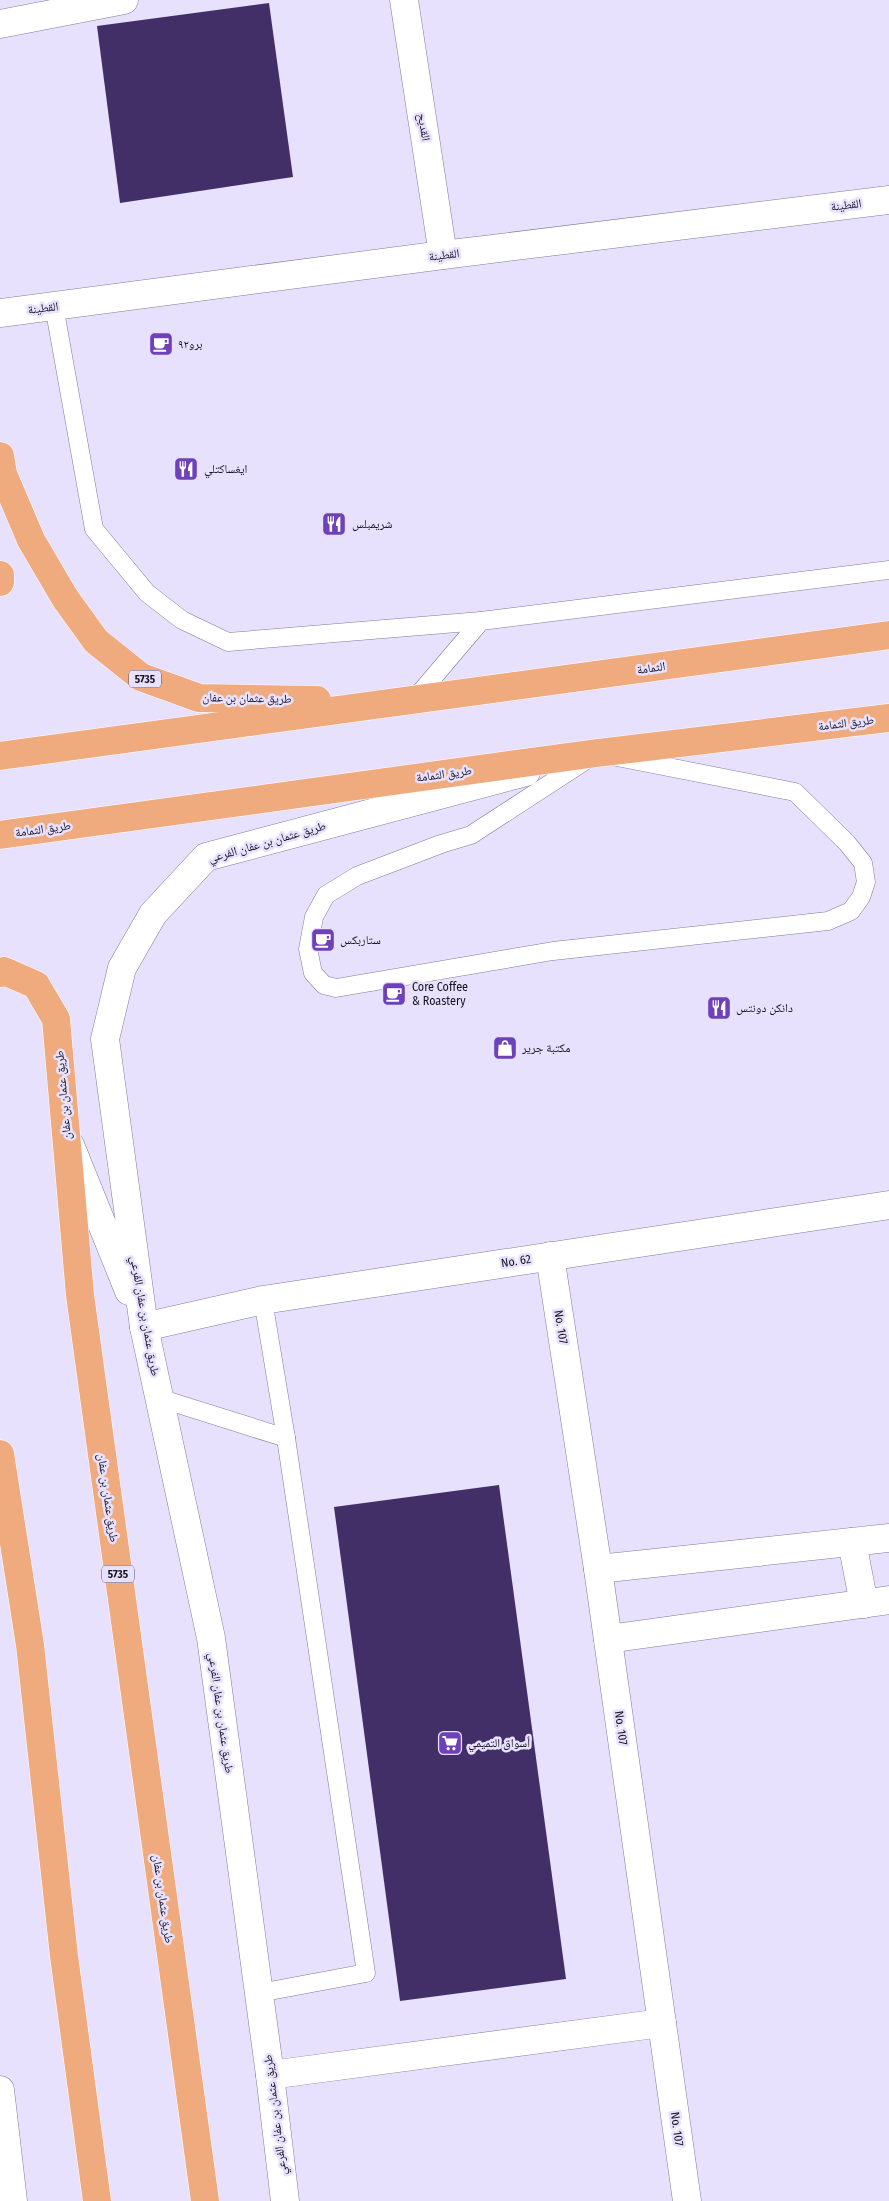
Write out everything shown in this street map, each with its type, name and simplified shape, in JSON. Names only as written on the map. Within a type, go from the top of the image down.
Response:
[{"type":"main road","name":"طريق عثمان بن عفان","points":[[0,456],[4,474],[31,540],[66,598],[96,641],[141,677],[199,698],[414,701]]},
{"type":"main road","points":[[0,576],[0,582]]},
{"type":"main road","name":"الثمامة","points":[[414,701],[889,635]]},
{"type":"main road","points":[[0,756],[414,701]]},
{"type":"main road","name":"طريق الثمامة","points":[[0,835],[597,753],[889,718]]},
{"type":"main road","name":"طريق عثمان بن عفان","points":[[0,973],[4,971],[36,985],[56,1019],[80,1296],[205,2201]]},
{"type":"main road","points":[[0,1454],[30,1645],[64,1956],[97,2201]]},
{"type":"street","points":[[0,24],[124,0]]},
{"type":"street","name":"القديح","points":[[404,0],[443,255]]},
{"type":"street","name":"القطينة","points":[[0,313],[443,255],[889,200]]},
{"type":"street","name":"طريق عثمان بن عفان الفرعي","points":[[285,2201],[270,2075],[211,1638],[144,1327],[105,1039],[122,968],[153,914],[206,857],[597,753]]},
{"type":"street","points":[[67,1138],[144,1327]]},
{"type":"street","name":"No. 62","points":[[144,1327],[264,1300],[889,1205]]},
{"type":"street","name":"No. 107","points":[[550,1256],[598,1569],[687,2201]]},
{"type":"street","points":[[0,1510],[30,1645]]},
{"type":"street","points":[[598,1569],[889,1538]]},
{"type":"street","points":[[608,1639],[877,1602],[852,1542]]},
{"type":"street","points":[[64,1956],[83,2201]]},
{"type":"street","points":[[270,2075],[662,2023]]},
{"type":"street","points":[[0,2090],[13,2201]]},
{"type":"lane","points":[[54,306],[94,529],[148,593],[182,620],[228,642],[481,621],[889,570]]},
{"type":"lane","points":[[414,701],[481,621]]},
{"type":"lane","points":[[597,753],[795,792],[847,843],[863,863],[866,882],[861,897],[851,911],[828,922],[553,951],[336,988],[324,985],[313,973],[308,949],[310,932],[314,917],[326,895],[356,876],[441,844],[471,835],[597,753]]},
{"type":"lane","points":[[259,1993],[366,1973],[264,1300]]},
{"type":"lane","points":[[159,1398],[286,1438]]},
{"type":"building","points":[[269,3],[293,177],[120,203],[97,26]]},
{"type":"building","name":"أسواق التميمي","points":[[499,1485],[566,1979],[400,2001],[334,1507]]},
{"type":"place","name":"برو٩٢","points":[[161,344]]},
{"type":"place","name":"ايغساكتلي","points":[[186,469]]},
{"type":"place","name":"شريمبلس","points":[[334,524]]},
{"type":"place","name":"ستاربكس","points":[[323,940]]},
{"type":"place","name":"Core Coffee & Roastery","points":[[394,994]]},
{"type":"place","name":"دانكن دونتس","points":[[719,1008]]},
{"type":"place","name":"مكتبة جرير","points":[[505,1048]]},
{"type":"place","name":"أسواق التميمي","points":[[450,1743]]}]
